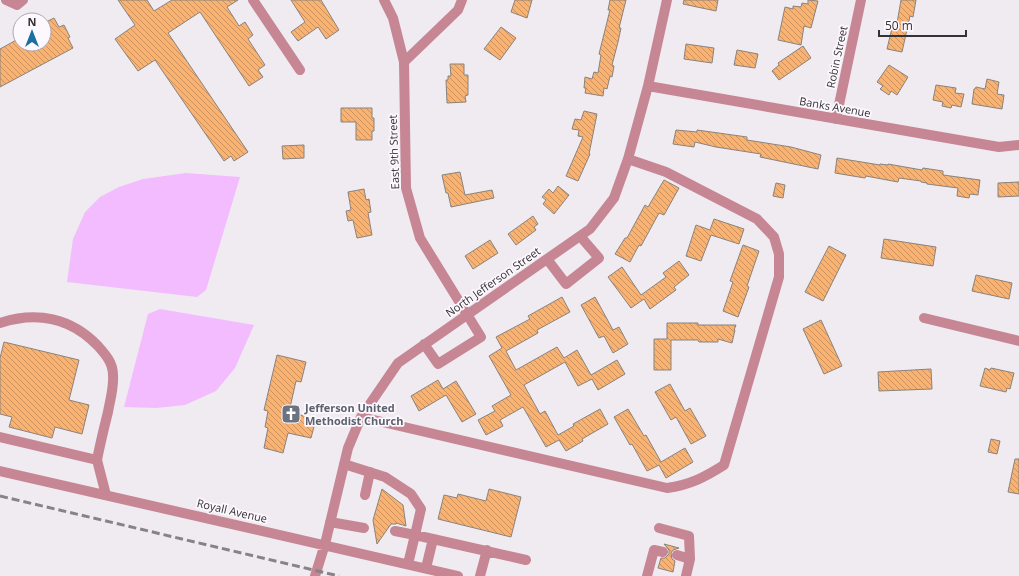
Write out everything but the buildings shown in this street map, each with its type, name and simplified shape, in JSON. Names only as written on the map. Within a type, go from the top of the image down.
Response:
[{"type":"street","points":[[6,0],[17,5],[23,0]]},
{"type":"street","points":[[253,0],[300,70]]},
{"type":"street","name":"East 9th Street","points":[[384,0],[393,18],[404,62],[406,188],[420,238],[481,337],[438,364],[424,344]]},
{"type":"street","points":[[404,62],[458,10],[462,0]]},
{"type":"street","name":"North Jefferson Street","points":[[315,576],[325,544],[348,448],[361,417],[398,363],[590,229],[614,198],[628,159],[648,86],[666,0]]},
{"type":"street","name":"Robin Street","points":[[836,119],[861,0]]},
{"type":"street","name":"Banks Avenue","points":[[648,86],[999,147],[1019,145]]},
{"type":"street","points":[[361,417],[667,488],[683,486],[709,475],[724,465],[779,277],[779,254],[774,237],[758,219],[744,211],[666,172],[628,159]]},
{"type":"street","points":[[547,259],[566,284],[599,258],[580,236]]},
{"type":"street","points":[[0,323],[17,319],[31,318],[44,318],[62,321],[83,332],[104,353],[111,363],[113,375],[112,391],[97,460],[106,495]]},
{"type":"street","points":[[924,318],[1019,341]]},
{"type":"street","points":[[0,437],[97,460]]},
{"type":"street","points":[[344,464],[385,477],[411,494],[420,509],[416,535],[408,564]]},
{"type":"street","name":"Royall Avenue","points":[[0,471],[325,544],[458,576]]},
{"type":"street","points":[[365,495],[370,472]]},
{"type":"street","points":[[330,522],[364,528]]},
{"type":"street","points":[[659,528],[689,536],[690,559],[686,576]]},
{"type":"street","points":[[395,530],[526,560]]},
{"type":"street","points":[[426,568],[433,539]]},
{"type":"street","points":[[480,576],[487,550]]},
{"type":"street","points":[[647,576],[654,550],[662,552]]},
{"type":"street","points":[[677,556],[690,559]]},
{"type":"shaded area","points":[[186,173],[240,177],[206,290],[197,297],[67,282],[73,239],[85,212],[100,197],[119,187],[143,179]]},
{"type":"shaded area","points":[[160,309],[254,325],[235,368],[216,391],[185,405],[156,408],[124,407],[148,314]]},
{"type":"railway","points":[[0,496],[339,576]]},
{"type":"place","name":"Jefferson United Methodist Church","points":[[291,414]]}]
